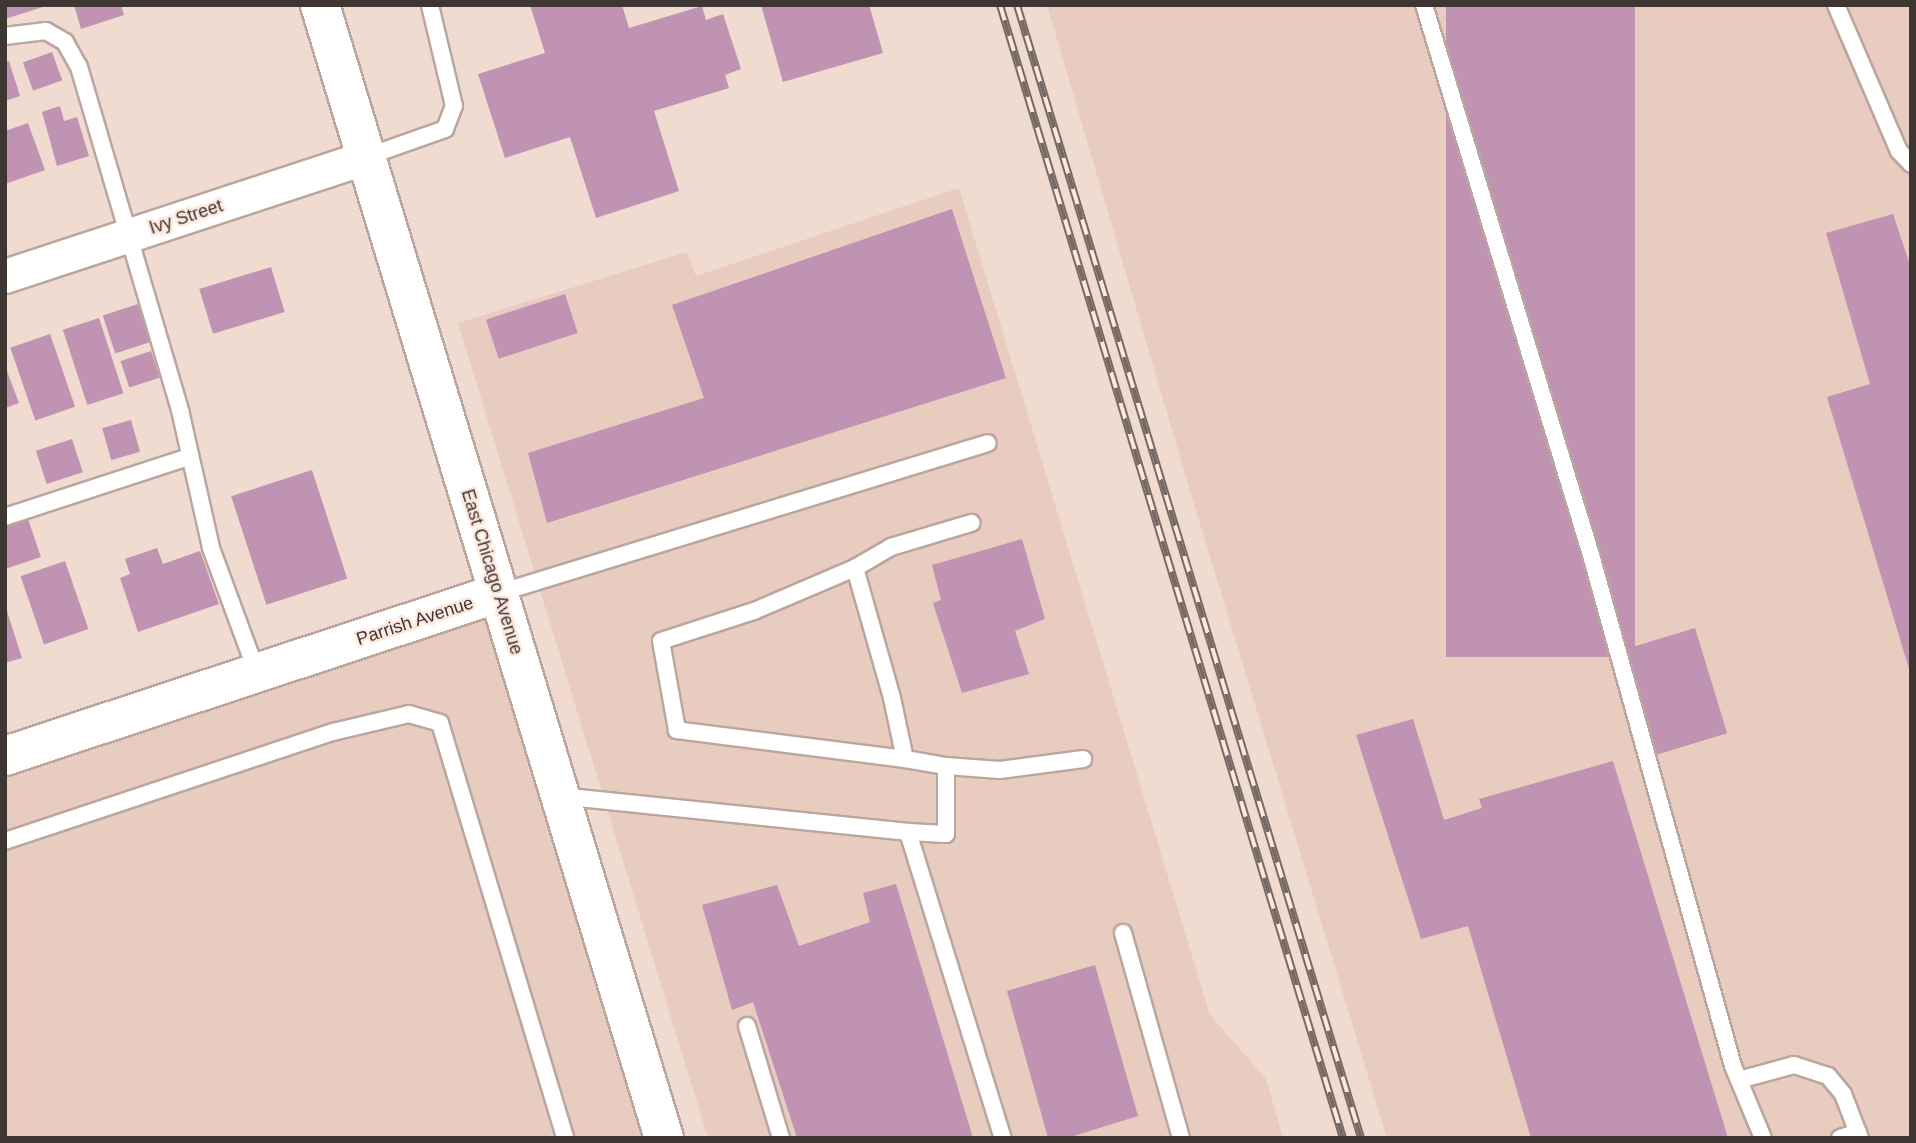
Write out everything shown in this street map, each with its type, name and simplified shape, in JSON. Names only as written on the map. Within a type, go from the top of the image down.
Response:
[{"type":"main road","name":"East Chicago Avenue","points":[[320,5],[664,1138]]},
{"type":"main road","name":"Parrish Avenue","points":[[5,756],[499,593]]},
{"type":"street","name":"Ivy Street","points":[[5,276],[366,158]]},
{"type":"lane","points":[[366,158],[445,128],[450,117],[454,106],[430,5]]},
{"type":"lane","points":[[1424,5],[1591,555],[1640,740],[1739,1080],[1763,1138]]},
{"type":"lane","points":[[1836,5],[1899,151],[1911,164]]},
{"type":"lane","points":[[5,36],[32,30],[46,31],[57,36],[73,53],[180,410],[211,548],[257,673]]},
{"type":"lane","name":"Parrish Avenue","points":[[499,593],[988,443]]},
{"type":"lane","points":[[5,517],[189,457]]},
{"type":"lane","points":[[971,523],[891,547],[855,568],[754,611],[661,641],[677,730],[1000,771],[1083,759]]},
{"type":"lane","points":[[855,568],[905,760]]},
{"type":"lane","points":[[5,842],[333,732],[409,714],[440,723],[565,1138]]},
{"type":"lane","points":[[560,796],[946,834],[946,766]]},
{"type":"lane","points":[[908,832],[1003,1138]]},
{"type":"lane","points":[[1124,933],[1181,1138]]},
{"type":"lane","points":[[747,1026],[781,1138]]},
{"type":"lane","points":[[1739,1080],[1794,1065],[1828,1076],[1843,1094],[1859,1135],[1840,1138]]},
{"type":"shaded area","points":[[1047,5],[1911,5],[1911,1138],[1387,1138],[1188,484]]},
{"type":"shaded area","points":[[959,188],[1210,1015],[1266,1079],[1283,1138],[708,1138],[458,323],[687,252],[696,276]]},
{"type":"shaded area","points":[[499,593],[664,1138],[5,1138],[5,754]]},
{"type":"building","points":[[5,5],[46,5],[46,6],[5,19]]},
{"type":"building","points":[[74,5],[121,5],[124,15],[81,29]]},
{"type":"building","points":[[530,5],[622,5],[629,28],[702,6],[706,20],[723,14],[741,69],[725,75],[729,88],[654,111],[679,191],[596,218],[570,137],[505,158],[478,74],[545,53]]},
{"type":"building","points":[[761,5],[869,5],[883,53],[783,82]]},
{"type":"building","points":[[1446,5],[1635,5],[1635,657],[1446,657]]},
{"type":"building","points":[[52,52],[62,80],[33,91],[23,63]]},
{"type":"building","points":[[9,61],[20,96],[5,101],[5,62]]},
{"type":"building","points":[[60,106],[64,121],[77,117],[89,156],[57,166],[42,112]]},
{"type":"building","points":[[28,123],[45,170],[5,184],[5,131]]},
{"type":"building","points":[[952,209],[1006,378],[547,523],[528,453],[704,398],[672,305]]},
{"type":"building","points":[[1893,214],[1911,268],[1910,672],[1827,397],[1870,384],[1826,233]]},
{"type":"building","points":[[271,267],[285,312],[213,334],[199,289]]},
{"type":"building","points":[[565,294],[578,333],[499,359],[486,320]]},
{"type":"building","points":[[138,304],[150,342],[115,353],[103,315]]},
{"type":"building","points":[[99,318],[123,393],[87,405],[63,330]]},
{"type":"building","points":[[50,334],[75,407],[35,420],[10,348]]},
{"type":"building","points":[[151,351],[160,378],[129,388],[121,361]]},
{"type":"building","points":[[5,366],[19,403],[5,408]]},
{"type":"building","points":[[131,420],[140,452],[111,460],[102,428]]},
{"type":"building","points":[[72,439],[83,472],[47,484],[36,451]]},
{"type":"building","points":[[312,470],[347,578],[266,605],[231,496]]},
{"type":"building","points":[[28,519],[41,557],[5,569],[5,527]]},
{"type":"building","points":[[1022,539],[1045,619],[1015,631],[1029,674],[962,693],[933,603],[941,600],[932,565]]},
{"type":"building","points":[[157,548],[163,564],[200,551],[219,604],[138,632],[120,578],[130,574],[125,559]]},
{"type":"building","points":[[65,561],[88,629],[44,644],[21,576]]},
{"type":"building","points":[[5,609],[22,658],[5,663]]},
{"type":"building","points":[[1695,628],[1727,733],[1657,755],[1625,649]]},
{"type":"building","points":[[1413,719],[1444,820],[1482,808],[1479,799],[1613,761],[1728,1138],[1531,1138],[1468,926],[1421,939],[1356,735]]},
{"type":"building","points":[[896,884],[973,1138],[797,1138],[753,1002],[732,1010],[702,905],[777,885],[799,946],[870,922],[863,893]]},
{"type":"building","points":[[1095,965],[1138,1116],[1067,1138],[1048,1138],[1007,991]]},
{"type":"railway","points":[[1000,5],[1343,1138]]},
{"type":"railway","points":[[1017,5],[1361,1138]]}]
